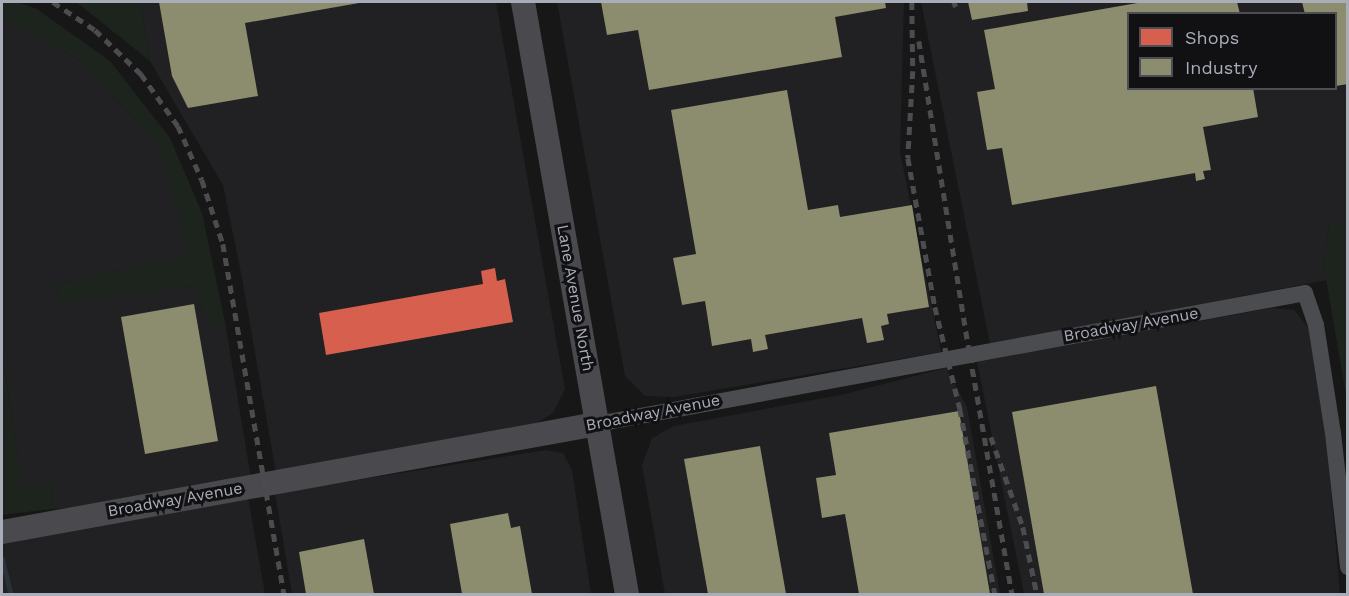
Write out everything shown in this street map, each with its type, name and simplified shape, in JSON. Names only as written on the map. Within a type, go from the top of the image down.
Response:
[{"type":"main road","name":"Lane Avenue North","points":[[523,2],[627,594]]},
{"type":"main road","name":"Broadway Avenue","points":[[2,532],[597,424]]},
{"type":"street","name":"Broadway Avenue","points":[[597,424],[1305,293],[1316,325],[1334,433],[1347,567]]},
{"type":"shaded area","points":[[2,2],[16,2],[37,9],[110,61],[170,138],[202,213],[225,322],[210,324],[189,286],[60,303],[55,284],[191,255],[155,141],[78,59],[2,18]]},
{"type":"shaded area","points":[[76,2],[140,2],[150,61]]},
{"type":"shaded area","points":[[140,2],[496,2],[565,389],[553,413],[536,423],[276,473],[242,278],[223,185],[150,61]]},
{"type":"shaded area","points":[[557,2],[904,2],[900,152],[941,352],[674,397],[645,396],[625,376]]},
{"type":"shaded area","points":[[921,2],[1347,2],[1347,225],[1329,225],[1324,267],[1327,280],[990,344]]},
{"type":"shaded area","points":[[2,18],[78,59],[155,141],[192,255],[55,284],[60,302],[189,286],[210,324],[225,322],[251,478],[97,507],[51,509],[53,483],[22,486],[2,351]]},
{"type":"shaded area","points":[[1329,225],[1347,225],[1347,401],[1324,267]]},
{"type":"shaded area","points":[[1271,308],[1294,310],[1309,328],[1328,454],[1340,594],[1024,594],[977,362]]},
{"type":"shaded area","points":[[2,351],[22,485],[53,483],[51,509],[2,515]]},
{"type":"shaded area","points":[[946,368],[967,407],[1000,594],[665,594],[642,465],[652,438],[674,426],[845,394]]},
{"type":"shaded area","points":[[546,450],[563,453],[572,470],[591,594],[292,594],[275,493]]},
{"type":"shaded area","points":[[248,497],[265,594],[2,594],[2,541]]},
{"type":"building: Shops","points":[[495,268],[497,281],[505,279],[513,322],[326,355],[319,313],[483,284],[481,271]]},
{"type":"building: Industry","points":[[159,2],[359,3],[245,23],[258,96],[188,108],[172,76]]},
{"type":"building: Industry","points":[[601,2],[885,2],[886,8],[835,17],[842,57],[649,90],[638,30],[607,35]]},
{"type":"building: Industry","points":[[968,2],[1027,2],[1028,11],[972,20]]},
{"type":"building: Industry","points":[[1143,2],[1237,2],[1240,12],[1127,12],[1127,90],[1253,90],[1258,117],[1203,127],[1211,170],[1203,171],[1205,179],[1196,181],[1195,173],[1012,205],[1002,148],[987,150],[977,92],[995,89],[984,30]]},
{"type":"building: Industry","points":[[1302,2],[1348,2],[1348,84],[1337,86],[1337,12],[1304,12]]},
{"type":"building: Industry","points":[[787,90],[808,210],[838,205],[840,217],[912,205],[929,307],[887,314],[889,324],[881,326],[884,340],[867,343],[862,318],[765,335],[768,349],[753,352],[751,339],[712,346],[705,301],[682,305],[673,258],[696,254],[671,110]]},
{"type":"building: Industry","points":[[194,304],[218,441],[145,454],[121,317]]},
{"type":"building: Industry","points":[[1156,386],[1193,594],[1044,594],[1012,412]]},
{"type":"building: Industry","points":[[959,411],[990,594],[859,594],[845,514],[822,518],[816,478],[836,475],[829,433]]},
{"type":"building: Industry","points":[[760,446],[786,594],[708,594],[684,459]]},
{"type":"building: Industry","points":[[508,513],[511,528],[520,526],[532,594],[462,594],[450,524]]},
{"type":"building: Industry","points":[[364,539],[374,594],[306,594],[299,552]]},
{"type":"waterway","points":[[2,558],[11,594]]},
{"type":"railway","points":[[53,2],[95,30],[141,74],[178,126],[202,180],[223,244],[284,594]]},
{"type":"railway","points":[[912,2],[913,71],[908,158],[935,307],[960,409],[995,594]]},
{"type":"railway","points":[[954,2],[956,7]]},
{"type":"railway","points":[[919,41],[1012,594]]},
{"type":"railway","points":[[991,437],[1023,527],[1037,594]]}]
